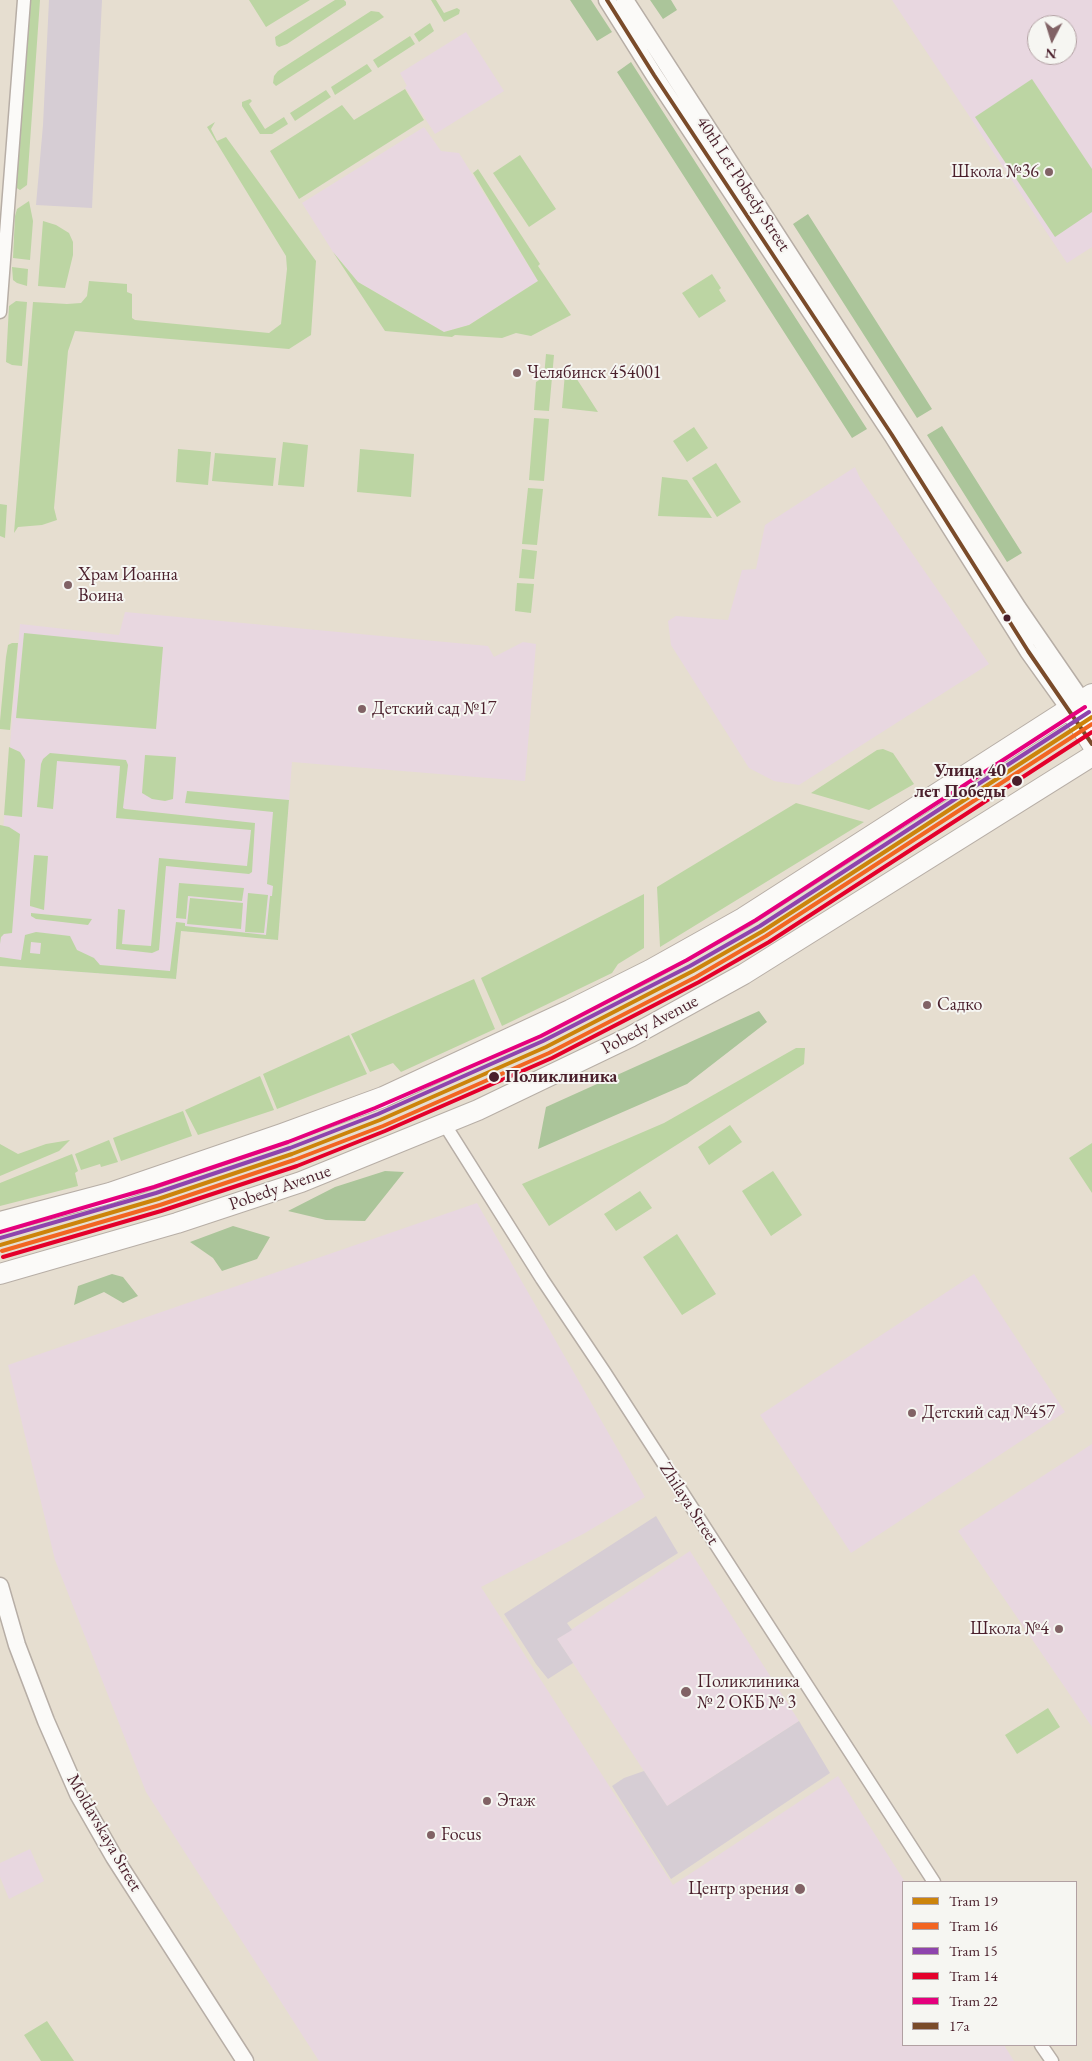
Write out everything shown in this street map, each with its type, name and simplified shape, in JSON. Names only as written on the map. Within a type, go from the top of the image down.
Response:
[{"type":"main road","name":"40th Let Pobedy Street","points":[[1084,706],[1092,744]]},
{"type":"main road","points":[[0,1222],[110,1193],[364,1103],[481,1052],[570,1010],[650,970],[743,918],[1084,706]]},
{"type":"main road","name":"Pobedy Avenue","points":[[0,1274],[104,1245],[301,1182],[445,1125],[630,1037],[752,970],[1092,756]]},
{"type":"street","points":[[0,312],[24,0]]},
{"type":"street","name":"40th Let Pobedy Street","points":[[607,0],[641,40],[900,437],[1028,651],[1084,706]]},
{"type":"street","name":"40th Let Pobedy Street","points":[[625,0],[641,40]]},
{"type":"street","name":"Zhilaya Street","points":[[445,1125],[542,1279],[605,1373],[933,1881]]},
{"type":"street","name":"Moldavskaya Street","points":[[0,1586],[17,1645],[46,1722],[78,1794],[114,1856],[246,2061]]},
{"type":"street","points":[[1042,2046],[1052,2061]]},
{"type":"shaded area","points":[[49,0],[102,0],[92,208],[36,205],[43,125]]},
{"type":"shaded area","name":"Школа №36","points":[[892,0],[1092,0],[1092,247],[1067,263]]},
{"type":"shaded area","points":[[466,32],[504,91],[435,134],[405,87],[407,86],[400,73]]},
{"type":"shaded area","points":[[424,127],[441,151],[459,153],[538,281],[469,325],[444,332],[358,282],[333,252],[302,203]]},
{"type":"shaded area","points":[[855,467],[860,478],[989,664],[799,785],[774,781],[749,768],[671,645],[668,621],[676,616],[728,620],[742,570],[756,569],[765,525]]},
{"type":"shaded area","points":[[125,612],[488,646],[494,657],[523,642],[536,644],[525,781],[292,762],[278,940],[181,931],[176,979],[0,966],[0,867],[20,624],[119,635]]},
{"type":"shaded area","points":[[477,1203],[645,1497],[585,1533],[481,1587],[673,1885],[838,1776],[904,1881],[902,1881],[902,2046],[1005,2046],[1014,2061],[319,2061],[146,1792],[55,1560],[8,1365]]},
{"type":"shaded area","name":"Детский сад №457","points":[[974,1274],[1065,1412],[851,1553],[760,1415]]},
{"type":"shaded area","name":"Школа №4","points":[[1092,1444],[1092,1727],[958,1531]]},
{"type":"shaded area","points":[[656,1516],[678,1553],[567,1623],[572,1630],[557,1639],[573,1663],[548,1679],[536,1664],[504,1614]]},
{"type":"shaded area","name":"Поликлиника № 2 ОКБ № 3","points":[[690,1551],[799,1721],[667,1806],[557,1639]]},
{"type":"shaded area","points":[[799,1721],[830,1773],[671,1879],[612,1786],[624,1778],[644,1771],[667,1806]]},
{"type":"shaded area","points":[[30,1849],[44,1881],[9,1899],[0,1877],[0,1863]]},
{"type":"green space","points":[[30,0],[40,0],[27,185],[20,190],[15,187]]},
{"type":"green space","points":[[249,0],[310,0],[266,27]]},
{"type":"green space","points":[[335,0],[344,0],[346,5],[287,44],[279,47],[276,45],[275,37]]},
{"type":"green space","points":[[431,0],[436,0],[444,13],[457,8],[460,10],[459,14],[444,22]]},
{"type":"green space","points":[[570,0],[591,0],[612,32],[597,41]]},
{"type":"green space","points":[[650,0],[671,0],[677,10],[663,19]]},
{"type":"green space","points":[[371,11],[379,12],[384,17],[276,86],[273,83],[274,76],[278,71]]},
{"type":"green space","points":[[430,23],[434,31],[419,42],[414,34]]},
{"type":"green space","points":[[410,36],[415,44],[378,68],[373,60]]},
{"type":"green space","points":[[631,62],[867,429],[852,438],[617,72]]},
{"type":"green space","points":[[367,64],[372,71],[335,95],[331,87]]},
{"type":"green space","points":[[1032,79],[1092,169],[1092,212],[1055,237],[975,117]]},
{"type":"green space","points":[[405,89],[424,120],[299,199],[270,151],[342,105],[354,120]]},
{"type":"green space","points":[[326,90],[331,97],[295,121],[290,113]]},
{"type":"green space","points":[[250,99],[252,101],[249,104],[265,129],[284,117],[288,124],[272,134],[260,134],[242,106],[242,102]]},
{"type":"green space","points":[[215,122],[211,129],[217,141],[226,137],[316,261],[311,335],[289,349],[75,331],[68,351],[54,508],[57,520],[42,525],[18,527],[14,533],[33,302],[81,303],[87,296],[89,281],[127,284],[127,292],[132,294],[132,318],[135,320],[269,333],[281,324],[287,269],[286,256],[207,127]]},
{"type":"green space","points":[[520,155],[556,209],[529,227],[493,173]]},
{"type":"green space","points":[[478,169],[540,264],[538,266],[571,315],[531,336],[516,333],[502,338],[455,335],[452,337],[385,331],[333,252],[358,282],[444,332],[469,325],[538,281],[473,173]]},
{"type":"green space","points":[[29,201],[33,221],[30,260],[13,258],[15,216],[17,209]]},
{"type":"green space","points":[[808,214],[932,409],[917,418],[793,224]]},
{"type":"green space","points":[[43,221],[56,225],[69,233],[73,242],[73,255],[65,288],[38,286]]},
{"type":"green space","points":[[12,267],[28,269],[27,286],[13,280]]},
{"type":"green space","points":[[712,274],[721,288],[719,290],[726,301],[699,318],[682,293]]},
{"type":"green space","points":[[16,301],[27,302],[22,366],[6,362],[9,306]]},
{"type":"green space","points":[[546,354],[554,355],[549,411],[534,410],[536,382],[544,377]]},
{"type":"green space","points":[[571,370],[598,412],[562,408],[565,373]]},
{"type":"green space","points":[[534,418],[549,419],[544,481],[529,480]]},
{"type":"green space","points":[[942,426],[1022,553],[1007,562],[927,435]]},
{"type":"green space","points":[[694,427],[708,448],[687,462],[673,441]]},
{"type":"green space","points":[[283,442],[308,445],[304,487],[278,485]]},
{"type":"green space","points":[[178,449],[211,452],[208,485],[176,482]]},
{"type":"green space","points":[[360,449],[414,454],[411,497],[357,492]]},
{"type":"green space","points":[[215,453],[276,458],[273,486],[212,481]]},
{"type":"green space","points":[[716,463],[741,502],[717,517],[692,478]]},
{"type":"green space","points":[[662,477],[687,480],[712,518],[658,516]]},
{"type":"green space","points":[[528,488],[543,489],[537,545],[522,544]]},
{"type":"green space","points":[[0,504],[7,505],[5,538],[0,536]]},
{"type":"green space","points":[[522,549],[537,551],[534,579],[519,578]]},
{"type":"green space","points":[[517,583],[534,584],[531,613],[515,611]]},
{"type":"green space","points":[[24,633],[163,647],[156,729],[16,718]]},
{"type":"green space","points":[[18,643],[10,730],[0,729],[0,721],[6,657],[8,645]]},
{"type":"green space","points":[[9,747],[20,752],[25,760],[22,817],[4,815]]},
{"type":"green space","points":[[883,749],[893,753],[914,784],[869,810],[811,793],[877,750]]},
{"type":"green space","points":[[50,753],[126,760],[128,765],[123,808],[125,809],[255,823],[252,872],[249,874],[166,866],[159,950],[152,953],[116,949],[118,909],[125,910],[122,944],[151,946],[159,858],[247,866],[251,830],[116,818],[120,766],[57,761],[53,809],[37,807],[41,764],[43,759]]},
{"type":"green space","points":[[145,755],[176,757],[173,799],[165,801],[152,799],[142,793]]},
{"type":"green space","points":[[187,791],[289,800],[278,940],[181,931],[176,979],[0,966],[0,957],[21,960],[25,935],[36,932],[70,936],[77,950],[94,958],[100,965],[170,971],[176,922],[185,923],[185,926],[266,935],[270,896],[272,896],[273,886],[267,884],[273,812],[185,803]],"holes":[[[31,942],[41,943],[40,954],[30,953]]]},
{"type":"green space","points":[[796,803],[864,822],[660,947],[657,887]]},
{"type":"green space","points":[[0,825],[9,827],[20,834],[12,933],[4,934],[1,937],[0,944]]},
{"type":"green space","points":[[34,855],[48,856],[44,910],[30,906]]},
{"type":"green space","points":[[179,883],[244,888],[242,901],[188,896],[186,919],[176,918]]},
{"type":"green space","points":[[248,893],[268,895],[264,933],[245,932]]},
{"type":"green space","points":[[644,894],[644,948],[618,964],[612,973],[502,1026],[481,978]]},
{"type":"green space","points":[[190,898],[243,903],[241,929],[187,924]]},
{"type":"green space","points":[[31,913],[92,919],[88,925],[36,919],[31,916]]},
{"type":"green space","points":[[474,979],[495,1029],[401,1072],[393,1063],[370,1072],[351,1034]]},
{"type":"green space","points":[[759,1011],[767,1022],[687,1084],[538,1149],[546,1107]]},
{"type":"green space","points":[[349,1035],[367,1074],[277,1109],[263,1074]]},
{"type":"green space","points":[[796,1048],[805,1048],[804,1064],[549,1226],[522,1184],[664,1123]]},
{"type":"green space","points":[[260,1076],[274,1110],[198,1135],[185,1110]]},
{"type":"green space","points":[[183,1111],[192,1136],[121,1161],[113,1138]]},
{"type":"green space","points":[[730,1125],[742,1142],[709,1165],[698,1147]]},
{"type":"green space","points":[[70,1140],[59,1151],[0,1176],[0,1144],[18,1154],[46,1144]]},
{"type":"green space","points":[[109,1140],[118,1162],[101,1167],[100,1164],[81,1170],[75,1154]]},
{"type":"green space","points":[[1092,1143],[1092,1193],[1069,1158]]},
{"type":"green space","points":[[72,1154],[78,1171],[75,1173],[78,1186],[0,1206],[0,1183]]},
{"type":"green space","points":[[385,1171],[404,1172],[365,1221],[326,1220],[288,1211],[335,1187]]},
{"type":"green space","points":[[773,1171],[802,1215],[771,1236],[742,1191]]},
{"type":"green space","points":[[640,1191],[652,1208],[616,1231],[604,1214]]},
{"type":"green space","points":[[233,1226],[270,1237],[257,1259],[222,1271],[213,1258],[190,1242]]},
{"type":"green space","points":[[677,1234],[716,1294],[682,1315],[643,1257]]},
{"type":"green space","points":[[112,1274],[123,1277],[138,1296],[123,1303],[104,1292],[74,1305],[78,1286]]},
{"type":"green space","points":[[1048,1708],[1060,1727],[1017,1754],[1005,1735]]},
{"type":"green space","points":[[47,2021],[74,2061],[41,2061],[24,2035]]},
{"type":"tram line","name":"22","points":[[0,1232],[154,1187],[288,1142],[375,1108],[541,1036],[687,960],[756,920],[1085,707]]},
{"type":"tram line","name":"15","points":[[0,1238],[156,1193],[290,1148],[378,1114],[543,1041],[690,966],[760,926],[1089,712]]},
{"type":"tram line","name":"19","points":[[0,1245],[158,1199],[292,1154],[380,1120],[546,1047],[693,971],[763,931],[1092,717]]},
{"type":"tram line","name":"16","points":[[2,1251],[160,1205],[294,1160],[383,1126],[549,1053],[696,977],[766,936],[1092,724]]},
{"type":"tram line","name":"14","points":[[3,1257],[161,1211],[297,1166],[385,1131],[552,1058],[699,982],[769,942],[1092,732]]},
{"type":"transit line","name":"17a","points":[[607,0],[654,75],[892,435],[1028,651],[1092,744]]},
{"type":"place","name":"Школа №36","points":[[1049,172]]},
{"type":"place","name":"Челябинск 454001","points":[[517,373]]},
{"type":"place","name":"Храм Иоанна Воина","points":[[68,585]]},
{"type":"place","name":"Детский сад №17","points":[[362,709]]},
{"type":"place","name":"Улица 40 лет Победы","points":[[1017,781]]},
{"type":"place","name":"Садко","points":[[927,1005]]},
{"type":"place","name":"Поликлиника","points":[[494,1077]]},
{"type":"place","name":"Детский сад №457","points":[[912,1413]]},
{"type":"place","name":"Школа №4","points":[[1059,1629]]},
{"type":"place","name":"Поликлиника № 2 ОКБ № 3","points":[[686,1692]]},
{"type":"place","name":"Этаж","points":[[487,1801]]},
{"type":"place","name":"Focus","points":[[431,1835]]},
{"type":"place","name":"Центр зрения","points":[[800,1889]]}]
